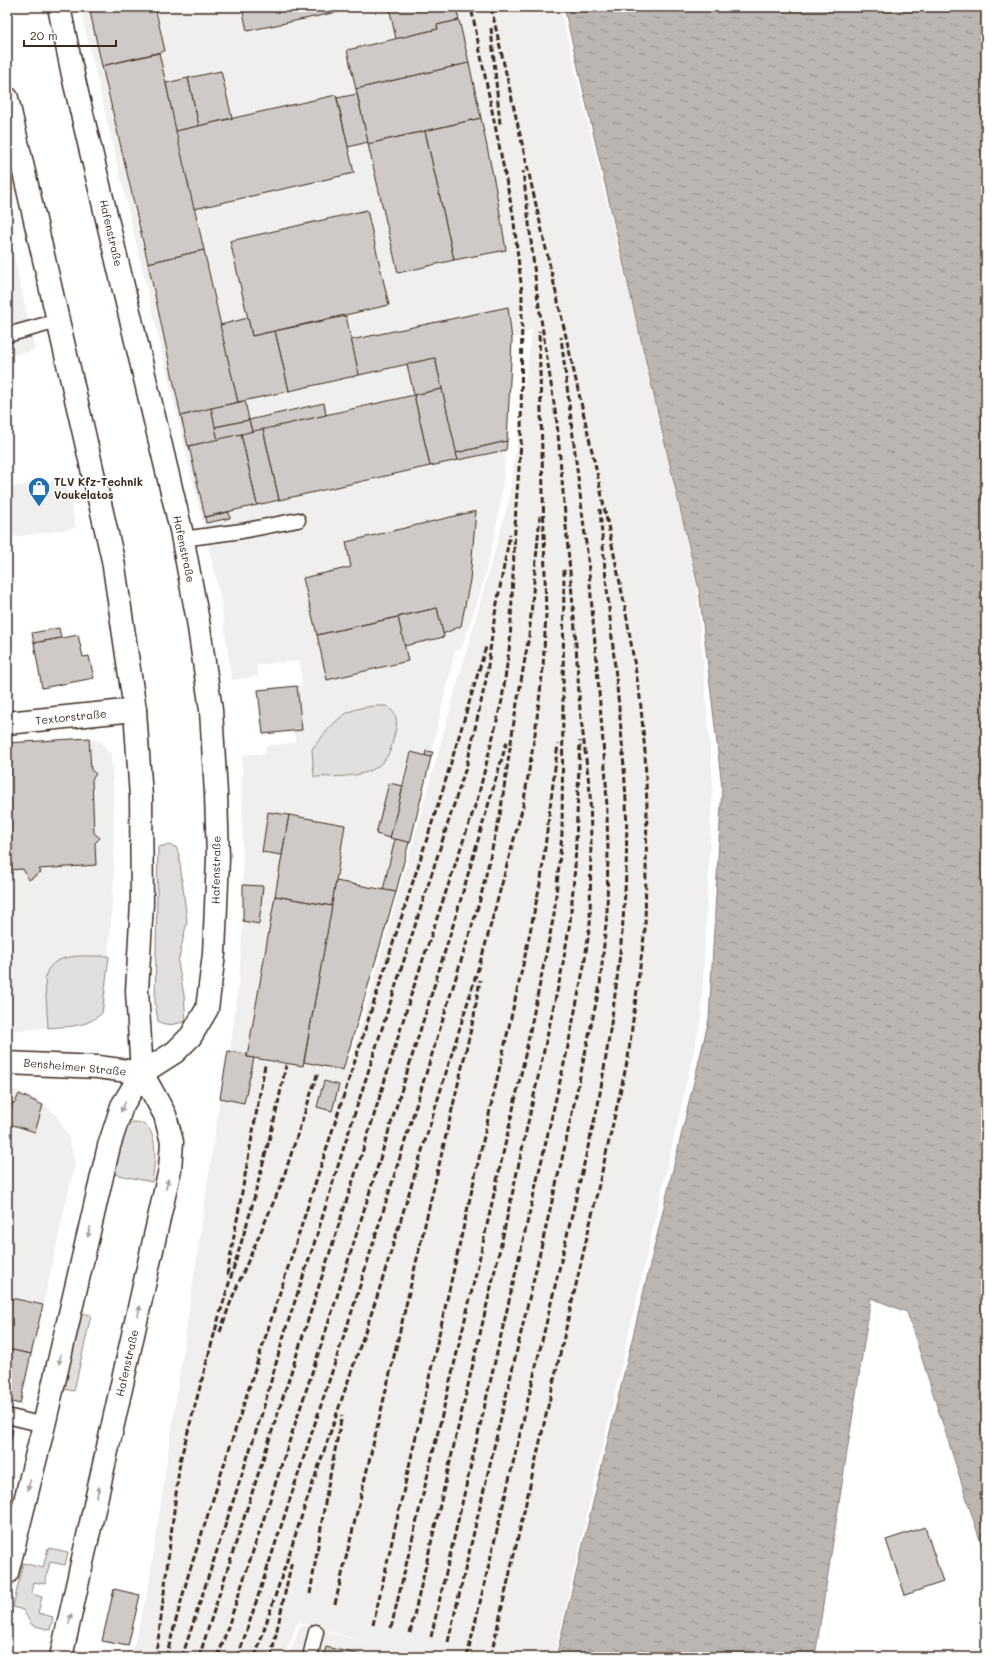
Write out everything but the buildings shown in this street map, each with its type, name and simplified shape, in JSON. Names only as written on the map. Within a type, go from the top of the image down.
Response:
[{"type":"street","name":"Hafenstraße","points":[[7,1573],[44,1425],[109,1146],[122,1106],[142,1073],[175,1052],[191,1036],[206,1010],[214,954],[218,858],[216,794],[210,710],[198,621],[182,539],[74,80],[59,7]]},
{"type":"street","name":"Hafenstraße","points":[[7,98],[113,560],[135,710],[141,797],[142,904],[137,991],[142,1073],[165,1115],[172,1142],[170,1169],[61,1657]]},
{"type":"street","name":"Textorstraße","points":[[7,723],[135,710]]},
{"type":"street","name":"Bensheimer Straße","points":[[7,1063],[21,1062],[98,1067],[142,1073]]},
{"type":"lane","points":[[7,335],[58,321]]},
{"type":"lane","points":[[182,539],[242,531],[298,520]]},
{"type":"lane","points":[[7,1416],[44,1425]]},
{"type":"lane","points":[[310,1657],[316,1632]]},
{"type":"shaded area","points":[[80,7],[560,7],[626,282],[629,281],[697,588],[713,783],[701,1020],[554,1657],[288,1657],[301,1625],[380,1646],[298,1622],[284,1657],[131,1657],[149,1584],[220,1098],[244,1103],[253,1058],[247,1057],[247,1054],[230,1051],[239,979],[243,921],[242,755],[266,753],[266,746],[296,742],[294,731],[302,730],[297,686],[302,685],[300,661],[256,665],[259,676],[232,680],[220,596]],"holes":[[[532,330],[509,500],[354,1051],[344,1067],[410,843],[455,651],[461,649],[480,594],[492,547],[501,501],[506,450],[512,340]]]},
{"type":"shaded area","points":[[7,225],[35,350],[7,356]]},
{"type":"shaded area","name":"TLV Kfz-Technik Voukelatos","points":[[65,479],[76,528],[7,538],[7,488]]},
{"type":"shaded area","points":[[386,706],[396,717],[396,724],[391,748],[383,762],[375,768],[356,775],[314,777],[312,749],[335,722],[351,711],[360,708]]},
{"type":"shaded area","points":[[89,738],[100,741],[111,754],[113,784],[114,876],[105,1005],[102,1013],[97,1018],[83,1025],[8,1031],[7,743]]},
{"type":"shaded area","points":[[168,845],[176,847],[179,855],[187,921],[178,963],[184,995],[186,1021],[176,1024],[165,1024],[158,1021],[155,1002],[158,847]]},
{"type":"shaded area","points":[[80,956],[109,956],[102,1013],[96,1018],[83,1024],[48,1028],[45,979],[48,970],[54,963],[61,959]]},
{"type":"shaded area","points":[[7,1089],[12,1089],[35,1098],[55,1114],[68,1135],[75,1163],[43,1305],[7,1297]]},
{"type":"shaded area","points":[[132,1122],[142,1123],[148,1128],[152,1135],[155,1155],[152,1182],[113,1174],[122,1138],[128,1126]]},
{"type":"shaded area","points":[[81,1313],[91,1315],[74,1391],[64,1389]]},
{"type":"shaded area","points":[[48,1548],[68,1552],[65,1565],[50,1562],[45,1584],[33,1582],[31,1594],[42,1597],[38,1613],[53,1617],[50,1630],[32,1625],[23,1610],[13,1607],[23,1563],[43,1568]]},
{"type":"water","points":[[564,7],[986,7],[986,1559],[907,1312],[871,1298],[815,1657],[556,1657],[709,1019],[722,787],[699,590]]},
{"type":"railway","points":[[199,1657],[371,1125],[411,995],[478,797],[502,700],[510,643],[516,506],[521,443],[522,292],[513,214],[471,7]]},
{"type":"railway","points":[[491,7],[597,473],[625,607],[640,697],[645,752],[647,808],[645,929],[628,1058],[491,1655]]},
{"type":"railway","points":[[491,28],[500,124]]},
{"type":"railway","points":[[431,1637],[567,1051],[584,966],[590,924],[590,792],[580,710],[575,629],[557,423],[537,293],[523,171]]},
{"type":"railway","points":[[255,1657],[377,1297],[485,946],[523,806],[535,734],[543,668],[546,614],[539,331]]},
{"type":"railway","points":[[448,1642],[562,1159],[600,985],[607,914],[608,850],[606,780],[599,692],[588,560],[561,337]]},
{"type":"railway","points":[[467,1657],[598,1105],[620,954],[626,877],[626,801],[621,728],[600,509]]},
{"type":"railway","points":[[238,1657],[353,1308],[480,900],[500,815],[529,636],[540,516]]},
{"type":"railway","points":[[182,1657],[262,1413],[286,1328],[467,764],[486,680],[495,614],[510,534]]},
{"type":"railway","points":[[391,1628],[478,1265],[523,1065],[554,915],[562,834],[564,567]]},
{"type":"railway","points":[[166,1657],[188,1576],[443,789],[486,647]]},
{"type":"railway","points":[[218,1657],[334,1306],[455,919],[507,741]]},
{"type":"railway","points":[[410,1633],[502,1240],[562,969],[570,922],[575,867],[580,741]]},
{"type":"railway","points":[[373,1625],[525,956],[541,879],[558,744]]},
{"type":"railway","points":[[335,1604],[474,1016],[480,980]]},
{"type":"railway","points":[[227,1275],[265,1065]]},
{"type":"railway","points":[[155,1657],[180,1461],[218,1320],[251,1210],[276,1113],[286,1065]]},
{"type":"railway","points":[[220,1332],[232,1298],[281,1185],[318,1072]]},
{"type":"railway","points":[[310,1594],[327,1491],[342,1415]]},
{"type":"railway","points":[[271,1657],[292,1561]]},
{"type":"place","name":"TLV Kfz-Technik Voukelatos","points":[[39,508]]}]
